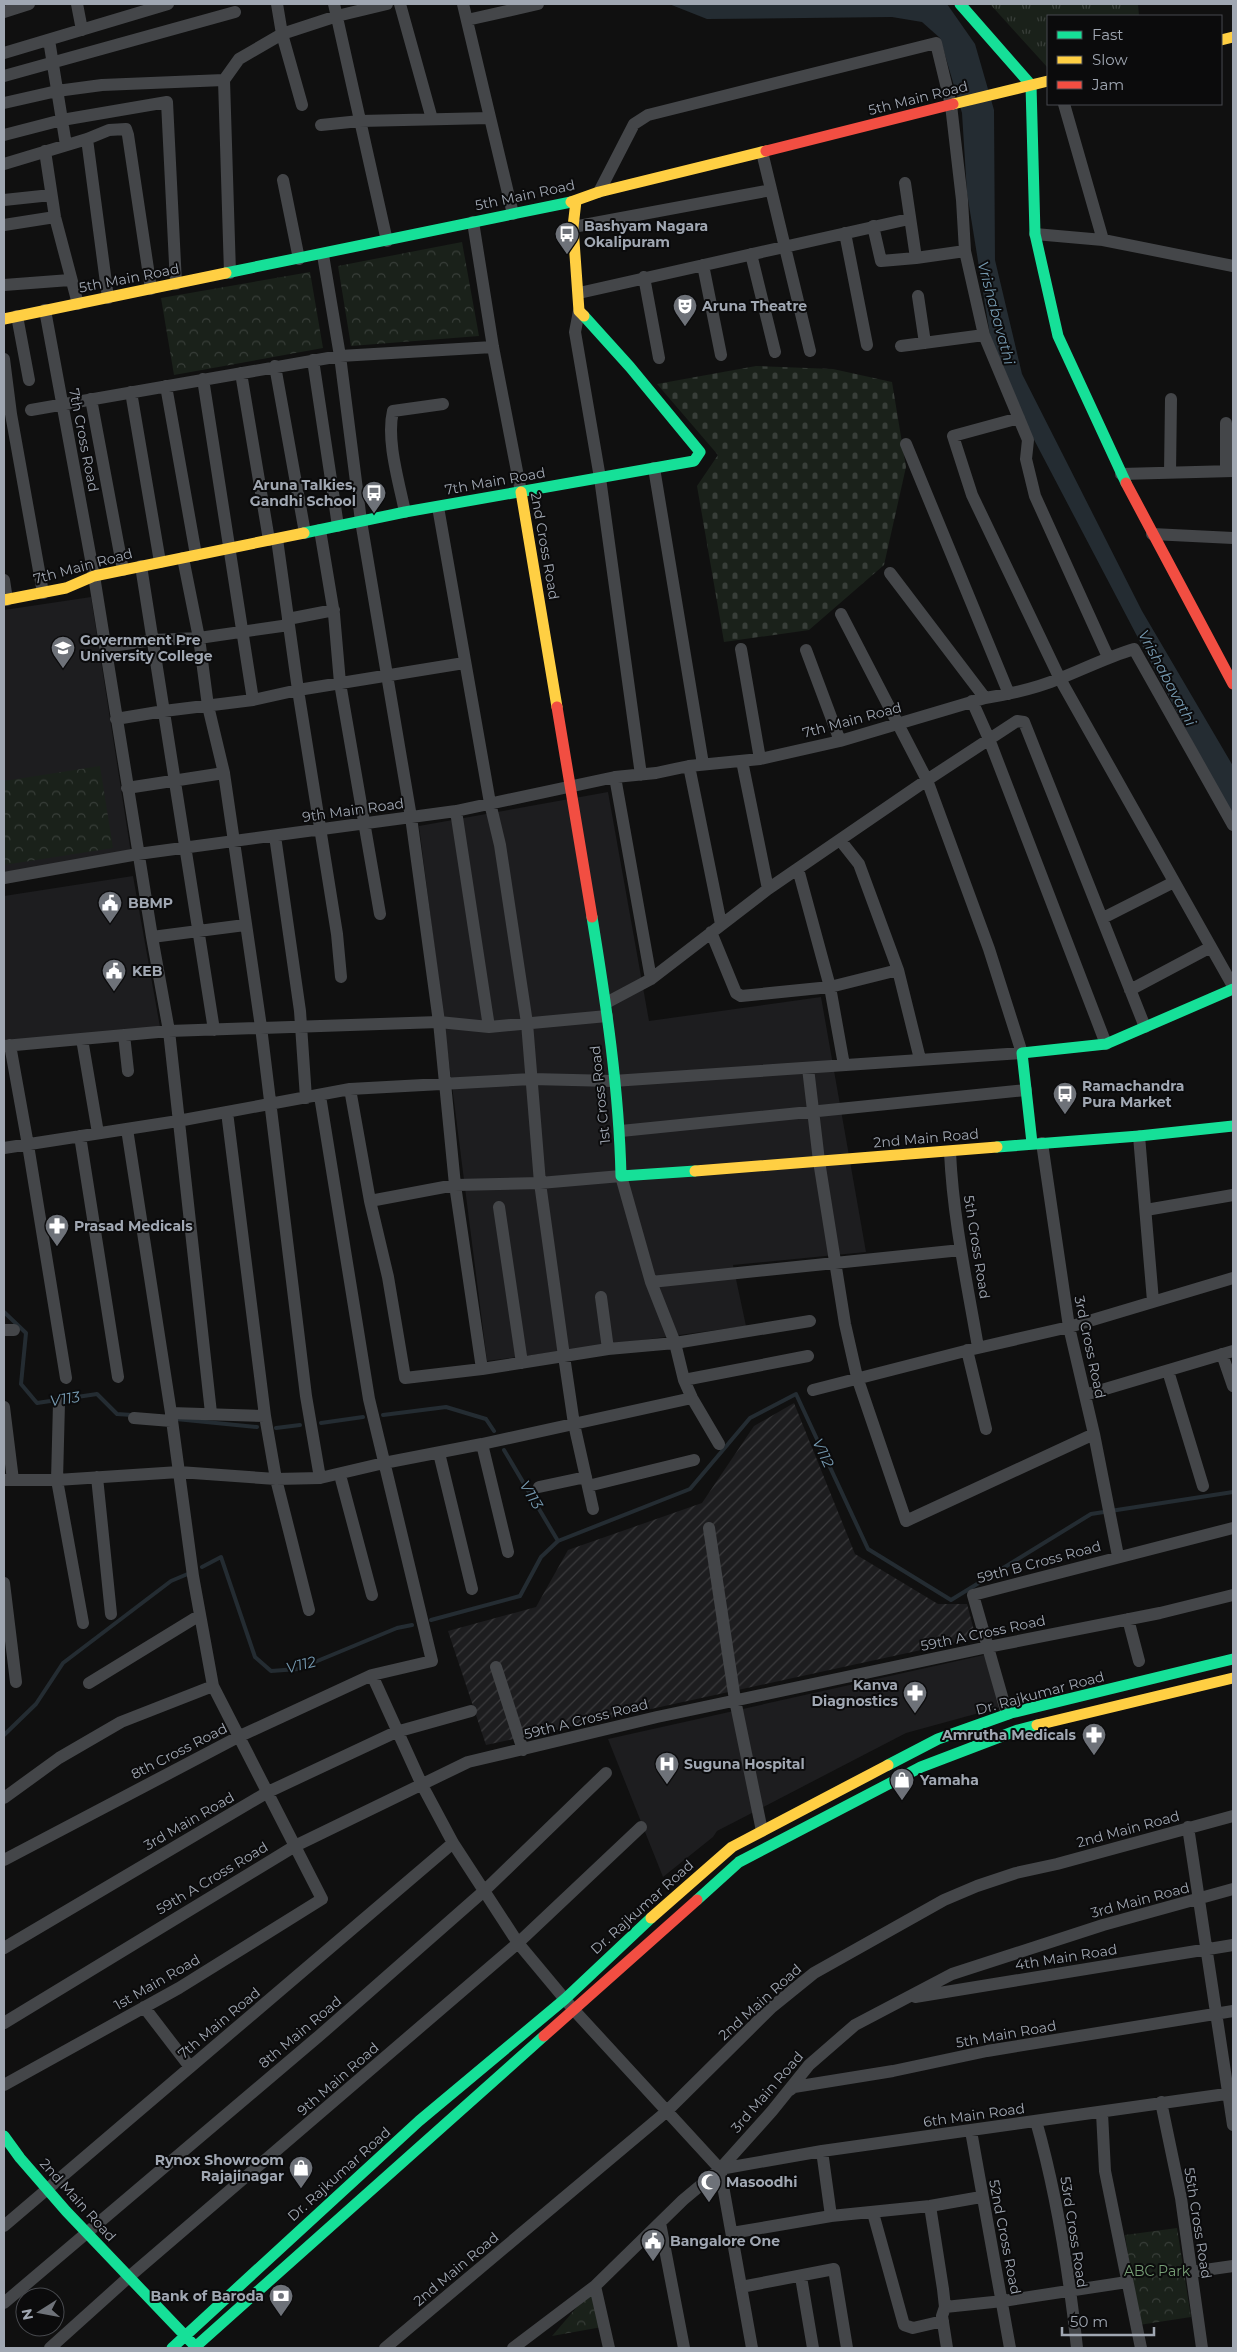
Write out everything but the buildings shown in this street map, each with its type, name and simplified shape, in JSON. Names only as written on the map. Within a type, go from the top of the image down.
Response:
[{"type":"street","points":[[4,12],[28,4]]},
{"type":"street","points":[[77,4],[82,30]]},
{"type":"street","points":[[4,53],[168,4]]},
{"type":"street","points":[[277,4],[282,34],[302,105]]},
{"type":"street","points":[[230,273],[224,80],[239,59],[282,34],[335,10],[387,4]]},
{"type":"street","points":[[400,4],[432,119]]},
{"type":"street","points":[[463,4],[514,214]]},
{"type":"street","points":[[467,20],[538,4]]},
{"type":"street","points":[[960,4],[1031,85],[1035,234],[1058,336],[1121,474],[1232,679]]},
{"type":"street","points":[[335,10],[387,241]]},
{"type":"street","points":[[4,76],[235,12]]},
{"type":"street","points":[[49,40],[66,145]]},
{"type":"street","points":[[599,192],[634,124],[648,116],[755,87],[936,43],[951,105],[962,200],[965,251],[984,335],[1028,440],[1026,459],[1034,496],[1108,656]]},
{"type":"street","points":[[4,103],[57,91],[102,85],[224,80]]},
{"type":"street","name":"5th Main Road","points":[[4,319],[576,201],[599,192],[1047,81]]},
{"type":"street","points":[[4,135],[62,120],[167,102],[176,284]]},
{"type":"street","points":[[1064,105],[1103,240]]},
{"type":"street","points":[[321,125],[360,121],[490,118]]},
{"type":"street","points":[[4,164],[87,139],[109,130],[126,129],[151,289]]},
{"type":"street","points":[[87,139],[108,298]]},
{"type":"street","points":[[45,151],[55,217],[70,280],[78,304]]},
{"type":"street","points":[[762,152],[810,351]]},
{"type":"street","points":[[283,180],[299,259]]},
{"type":"street","points":[[905,183],[916,258]]},
{"type":"street","points":[[573,227],[771,190]]},
{"type":"street","points":[[4,200],[51,195]]},
{"type":"street","points":[[576,201],[573,227],[579,311],[575,332],[600,478],[642,775]]},
{"type":"street","points":[[4,225],[55,217]]},
{"type":"street","points":[[578,293],[909,219]]},
{"type":"street","name":"2nd Cross Road","points":[[473,222],[493,347],[521,492],[570,787]]},
{"type":"street","points":[[873,226],[881,262],[965,251]]},
{"type":"street","points":[[845,233],[867,345]]},
{"type":"street","points":[[1035,234],[1103,240],[1233,266]]},
{"type":"street","points":[[323,254],[340,356],[362,521],[411,817],[440,1022],[455,1185],[482,1369]]},
{"type":"street","points":[[751,254],[774,352]]},
{"type":"street","points":[[703,265],[721,355]]},
{"type":"street","points":[[644,278],[659,358]]},
{"type":"street","points":[[4,284],[70,280]]},
{"type":"street","points":[[918,296],[925,343]]},
{"type":"street","name":"7th Cross Road","points":[[45,310],[94,576],[138,854],[170,1031],[178,1121],[211,1413]]},
{"type":"street","name":"7th Main Road","points":[[5,600],[66,588],[94,576],[404,512],[694,461],[700,452],[630,367],[579,311]]},
{"type":"street","points":[[17,316],[29,380]]},
{"type":"street","points":[[902,346],[984,335]]},
{"type":"street","points":[[31,410],[340,356],[493,347]]},
{"type":"street","points":[[4,359],[11,414],[43,593]]},
{"type":"street","points":[[313,360],[338,526]]},
{"type":"street","points":[[275,366],[305,533]]},
{"type":"street","points":[[242,373],[288,622],[337,934],[341,977]]},
{"type":"street","points":[[202,379],[253,700]]},
{"type":"street","points":[[166,386],[196,555]]},
{"type":"street","points":[[131,392],[160,562]]},
{"type":"street","points":[[91,399],[124,570]]},
{"type":"street","points":[[1170,473],[1171,399]]},
{"type":"street","points":[[404,512],[390,421],[393,411],[442,404]]},
{"type":"street","points":[[4,1148],[178,1121],[350,1089],[532,1080],[613,1081],[1022,1053],[1106,1044],[1233,988],[1060,679],[972,495],[953,436],[1019,418]]},
{"type":"street","points":[[1121,474],[1230,471],[1226,423]]},
{"type":"street","points":[[906,444],[1009,694]]},
{"type":"street","points":[[654,468],[703,764]]},
{"type":"street","points":[[438,507],[464,663],[490,803],[500,845],[527,1024],[540,1183],[564,1356],[574,1424],[594,1509]]},
{"type":"street","points":[[320,530],[334,610],[340,683],[380,914]]},
{"type":"street","points":[[1152,534],[1233,538]]},
{"type":"street","points":[[183,558],[208,706],[224,773],[261,1028],[306,1396],[320,1478]]},
{"type":"street","points":[[141,566],[214,1030]]},
{"type":"street","points":[[890,573],[985,698]]},
{"type":"street","points":[[4,580],[5,600]]},
{"type":"street","points":[[105,647],[153,640],[198,638],[242,632],[334,610]]},
{"type":"street","points":[[841,614],[927,780],[989,949],[1022,1053],[1026,1090],[1037,1143]]},
{"type":"street","points":[[741,649],[760,759]]},
{"type":"street","name":"7th Main Road","points":[[570,787],[615,777],[642,775],[689,766],[760,759],[840,741],[985,698],[1009,694],[1060,679],[1108,656],[1134,649],[1233,825]]},
{"type":"street","points":[[806,650],[840,741]]},
{"type":"street","points":[[116,719],[253,700],[298,690],[464,663]]},
{"type":"street","points":[[972,702],[989,739],[1106,1044]]},
{"type":"street","points":[[606,1003],[652,978],[768,889],[1017,721],[1024,722],[1145,1028]]},
{"type":"street","points":[[742,762],[768,889]]},
{"type":"street","points":[[689,766],[721,924]]},
{"type":"street","points":[[127,788],[224,773]]},
{"type":"street","points":[[615,777],[652,978]]},
{"type":"street","name":"9th Main Road","points":[[4,878],[138,854],[456,811],[570,787]]},
{"type":"street","name":"1st Cross Road","points":[[570,787],[606,1003],[613,1081],[621,1131],[621,1176],[650,1282],[675,1343],[684,1380],[692,1398],[719,1444]]},
{"type":"street","points":[[456,811],[489,1027]]},
{"type":"street","points":[[275,836],[288,911],[301,1026],[306,1098]]},
{"type":"street","points":[[840,840],[859,864],[898,970],[920,1059]]},
{"type":"street","points":[[798,869],[830,988],[844,1066]]},
{"type":"street","points":[[1103,918],[1174,882]]},
{"type":"street","points":[[152,937],[245,925]]},
{"type":"street","points":[[711,932],[739,996],[830,988],[898,970]]},
{"type":"street","points":[[1130,990],[1211,947]]},
{"type":"street","points":[[66,1378],[28,1145],[7,1046],[170,1031],[440,1022],[489,1027],[607,1016]]},
{"type":"street","points":[[124,1035],[128,1071]]},
{"type":"street","points":[[82,1039],[98,1133]]},
{"type":"street","points":[[808,1068],[819,1161],[845,1324],[857,1377],[906,1521],[1094,1434]]},
{"type":"street","points":[[350,1089],[370,1201],[388,1277],[405,1378],[482,1369],[608,1349],[675,1343],[810,1322]]},
{"type":"street","points":[[621,1131],[1026,1090]]},
{"type":"street","points":[[320,1096],[369,1399],[384,1462]]},
{"type":"street","points":[[227,1112],[265,1416],[276,1480],[309,1610]]},
{"type":"street","name":"2nd Main Road","points":[[621,1176],[950,1152],[1233,1126]]},
{"type":"street","points":[[127,1129],[200,1615],[213,1686],[295,1846]]},
{"type":"street","points":[[80,1136],[118,1377]]},
{"type":"street","points":[[1139,1136],[1153,1301]]},
{"type":"street","name":"3rd Cross Road","points":[[1037,1143],[1069,1327],[1094,1434],[1118,1556]]},
{"type":"street","name":"5th Cross Road","points":[[950,1152],[973,1349],[986,1429]]},
{"type":"street","points":[[370,1201],[455,1185],[540,1183],[621,1176]]},
{"type":"street","points":[[1146,1210],[1233,1196]]},
{"type":"street","points":[[499,1207],[522,1362]]},
{"type":"street","points":[[650,1282],[835,1261],[961,1250]]},
{"type":"street","points":[[813,1390],[857,1377],[1069,1327],[1233,1278]]},
{"type":"street","points":[[600,1297],[608,1349]]},
{"type":"street","points":[[1085,1396],[1228,1352],[1233,1386]]},
{"type":"street","points":[[684,1380],[808,1356]]},
{"type":"street","points":[[1168,1371],[1203,1486]]},
{"type":"street","points":[[4,1407],[8,1480],[57,1480],[179,1472],[276,1480],[340,1475],[384,1462],[439,1453],[692,1398]]},
{"type":"street","points":[[58,1403],[57,1480],[83,1623]]},
{"type":"street","points":[[134,1418],[211,1413],[265,1416]]},
{"type":"street","points":[[482,1444],[508,1552]]},
{"type":"street","points":[[439,1453],[472,1589]]},
{"type":"street","points":[[539,1487],[587,1481],[694,1460]]},
{"type":"street","name":"8th Cross Road","points":[[4,1860],[240,1736],[372,1675],[432,1661],[384,1462]]},
{"type":"street","points":[[340,1475],[372,1595]]},
{"type":"street","points":[[97,1478],[111,1614]]},
{"type":"street","points":[[709,1528],[735,1700],[762,1831]]},
{"type":"street","name":"59th B Cross Road","points":[[1007,1714],[973,1595],[1118,1556],[1233,1528]]},
{"type":"street","points":[[4,1583],[16,1682]]},
{"type":"street","name":"59th A Cross Road","points":[[4,2023],[295,1846],[468,1762],[735,1700],[1233,1596]]},
{"type":"street","points":[[89,1683],[200,1615]]},
{"type":"street","points":[[1128,1619],[1139,1661]]},
{"type":"street","name":"Dr. Rajkumar Road","points":[[198,2347],[569,2004],[674,1896],[732,1847],[938,1739],[1007,1714],[1233,1659]]},
{"type":"street","points":[[496,1667],[523,1750]]},
{"type":"street","points":[[372,1675],[396,1732],[453,1843],[518,1943],[569,2004],[666,2112],[720,2168],[752,2348]]},
{"type":"street","name":"Dr. Rajkumar Road","points":[[172,2348],[419,2121],[569,2004],[739,1862],[921,1767],[1018,1730],[1233,1678]]},
{"type":"street","points":[[4,1798],[59,1758],[121,1722],[213,1686]]},
{"type":"street","name":"3rd Main Road","points":[[4,1948],[268,1792],[396,1732],[471,1711]]},
{"type":"street","name":"8th Main Road","points":[[4,2304],[84,2233],[319,2036],[484,1891],[606,1773]]},
{"type":"street","name":"2nd Main Road","points":[[386,2348],[666,2112],[792,1990],[844,1956],[944,1900],[1016,1872],[1233,1816]]},
{"type":"street","name":"9th Main Road","points":[[50,2348],[130,2276],[518,1943],[641,1827]]},
{"type":"street","points":[[1188,1828],[1231,2094],[1233,2125]]},
{"type":"street","name":"7th Main Road","points":[[4,2226],[453,1843]]},
{"type":"street","name":"1st Main Road","points":[[4,2086],[144,2007],[322,1899],[295,1846]]},
{"type":"street","name":"3rd Main Road","points":[[513,2348],[528,2343],[595,2286],[720,2168],[787,2093],[809,2065],[855,2025],[952,1974],[1103,1924],[1233,1889]]},
{"type":"street","name":"4th Main Road","points":[[904,1998],[1233,1945]]},
{"type":"street","points":[[144,2007],[190,2067]]},
{"type":"street","name":"5th Main Road","points":[[787,2093],[794,2087],[893,2070],[986,2051],[1233,2011]]},
{"type":"street","name":"6th Main Road","points":[[720,2168],[822,2151],[1102,2113],[1161,2102],[1231,2094]]},
{"type":"street","name":"55th Cross Road","points":[[1161,2102],[1181,2198],[1202,2348]]},
{"type":"street","points":[[1102,2113],[1104,2171],[1141,2348]]},
{"type":"street","name":"53rd Cross Road","points":[[1036,2121],[1051,2184],[1077,2348]]},
{"type":"street","name":"52nd Cross Road","points":[[970,2131],[1003,2301],[1010,2348]]},
{"type":"street","name":"2nd Main Road","points":[[5,2142],[84,2233],[188,2333],[198,2347]]},
{"type":"street","points":[[822,2151],[830,2216]]},
{"type":"street","points":[[732,2233],[830,2216],[930,2206],[982,2197]]},
{"type":"street","points":[[930,2206],[945,2307],[943,2321],[947,2348]]},
{"type":"street","points":[[872,2213],[904,2325],[913,2328],[943,2321]]},
{"type":"street","points":[[660,2223],[684,2348]]},
{"type":"street","points":[[1191,2272],[1233,2266]]},
{"type":"street","points":[[741,2288],[834,2269],[848,2348]]},
{"type":"street","points":[[800,2277],[814,2348]]},
{"type":"street","points":[[945,2307],[1003,2301],[1127,2282]]},
{"type":"street","points":[[595,2286],[609,2348]]},
{"type":"shaded area","points":[[91,597],[131,853],[4,872],[4,610]]},
{"type":"shaded area","points":[[608,792],[649,1021],[821,997],[866,1252],[733,1265],[746,1326],[487,1361],[419,826]]},
{"type":"shaded area","name":"BBMP","points":[[133,876],[160,1027],[4,1041],[4,896]]},
{"type":"shaded area","points":[[794,1403],[855,1554],[938,1604],[967,1604],[976,1638],[486,1745],[448,1631],[536,1607],[568,1550],[702,1503],[754,1426]]},
{"type":"shaded area","points":[[984,1655],[1001,1707],[906,1733],[717,1831],[713,1837],[663,1877],[608,1739]]},
{"type":"green space","points":[[990,4],[1138,4],[1139,15],[1047,15],[1047,67]]},
{"type":"green space","points":[[462,242],[479,336],[351,346],[338,266]]},
{"type":"green space","points":[[310,272],[323,348],[174,375],[161,298]]},
{"type":"green space","points":[[756,366],[833,369],[892,382],[906,467],[884,565],[809,630],[724,642],[697,486],[718,455],[657,384]]},
{"type":"green space","points":[[100,766],[113,848],[4,865],[4,781]]},
{"type":"green space","name":"ABC Park","points":[[1177,2228],[1191,2317],[1139,2325],[1125,2235]]},
{"type":"green space","points":[[595,2286],[602,2327],[552,2336]]},
{"type":"water","name":"Vrishabavathi","points":[[669,4],[947,4],[975,44],[994,110],[995,260],[1022,374],[1142,611],[1233,766],[1233,819],[1030,432],[990,335],[967,193],[962,113],[940,38],[922,22],[892,17],[707,19]]},
{"type":"waterway","name":"V113","points":[[4,1312],[26,1333],[21,1384],[37,1403],[97,1394],[117,1414],[132,1415]]},
{"type":"waterway","name":"V112","points":[[431,1620],[520,1596],[541,1557],[558,1541],[690,1489],[750,1418],[796,1394],[868,1549],[951,1600],[1091,1514],[1233,1492]]},
{"type":"waterway","name":"V113","points":[[383,1415],[446,1407],[486,1419],[494,1431]]},
{"type":"waterway","name":"V113","points":[[321,1423],[363,1417]]},
{"type":"waterway","name":"V113","points":[[176,1419],[257,1427]]},
{"type":"waterway","name":"V113","points":[[276,1428],[300,1425]]},
{"type":"waterway","name":"V113","points":[[504,1450],[558,1541]]},
{"type":"waterway","name":"V112","points":[[202,1567],[221,1557],[255,1657],[271,1671],[298,1669],[397,1628],[412,1625]]},
{"type":"waterway","name":"V112","points":[[4,1735],[36,1704],[63,1663],[171,1581],[190,1573]]},
{"type":"traffic: fast","points":[[960,4],[1031,85],[1035,234],[1058,336],[1126,483]]},
{"type":"traffic: fast","points":[[226,273],[571,202]]},
{"type":"traffic: fast","points":[[304,533],[405,512],[694,461],[700,452],[630,367],[584,316]]},
{"type":"traffic: fast","points":[[592,917],[615,1078],[621,1176],[695,1171]]},
{"type":"traffic: fast","points":[[1032,1143],[1022,1053],[1106,1044],[1233,989]]},
{"type":"traffic: fast","points":[[997,1147],[1139,1136],[1233,1126]]},
{"type":"traffic: fast","points":[[888,1765],[938,1739],[1011,1713],[1233,1659]]},
{"type":"traffic: fast","points":[[697,1900],[739,1862],[921,1767],[1018,1730],[1037,1725]]},
{"type":"traffic: fast","points":[[172,2348],[419,2121],[565,1999],[651,1918]]},
{"type":"traffic: fast","points":[[194,2348],[544,2036]]},
{"type":"traffic: fast","points":[[4,2136],[20,2158],[66,2211],[193,2344]]},
{"type":"traffic: slow","points":[[1222,40],[1233,37]]},
{"type":"traffic: slow","points":[[953,104],[1047,81]]},
{"type":"traffic: slow","points":[[571,202],[599,192],[766,151]]},
{"type":"traffic: slow","points":[[576,201],[573,227],[579,311],[584,316]]},
{"type":"traffic: slow","points":[[4,319],[226,273]]},
{"type":"traffic: slow","points":[[521,492],[557,707]]},
{"type":"traffic: slow","points":[[4,600],[66,588],[94,576],[304,533]]},
{"type":"traffic: slow","points":[[695,1171],[997,1147]]},
{"type":"traffic: slow","points":[[1037,1725],[1233,1678]]},
{"type":"traffic: slow","points":[[651,1918],[732,1847],[888,1765]]},
{"type":"traffic: jam","points":[[766,151],[953,104]]},
{"type":"traffic: jam","points":[[1126,483],[1233,684]]},
{"type":"traffic: jam","points":[[557,707],[592,917]]},
{"type":"traffic: jam","points":[[544,2036],[697,1900]]},
{"type":"place","name":"Bashyam Nagara Okalipuram","points":[[567,255]]},
{"type":"place","name":"Aruna Theatre","points":[[685,327]]},
{"type":"place","name":"Aruna Talkies, Gandhi School","points":[[374,514]]},
{"type":"place","name":"Government Pre University College","points":[[63,669]]},
{"type":"place","name":"BBMP","points":[[110,924]]},
{"type":"place","name":"KEB","points":[[114,992]]},
{"type":"place","name":"Ramachandra Pura Market","points":[[1065,1115]]},
{"type":"place","name":"Prasad Medicals","points":[[57,1247]]},
{"type":"place","name":"Kanva Diagnostics","points":[[915,1714]]},
{"type":"place","name":"Amrutha Medicals","points":[[1094,1756]]},
{"type":"place","name":"Suguna Hospital","points":[[667,1785]]},
{"type":"place","name":"Yamaha","points":[[902,1801]]},
{"type":"place","name":"Rynox Showroom Rajajinagar","points":[[301,2189]]},
{"type":"place","name":"Masoodhi","points":[[709,2203]]},
{"type":"place","name":"Bangalore One","points":[[653,2262]]},
{"type":"place","name":"Bank of Baroda","points":[[281,2317]]}]
